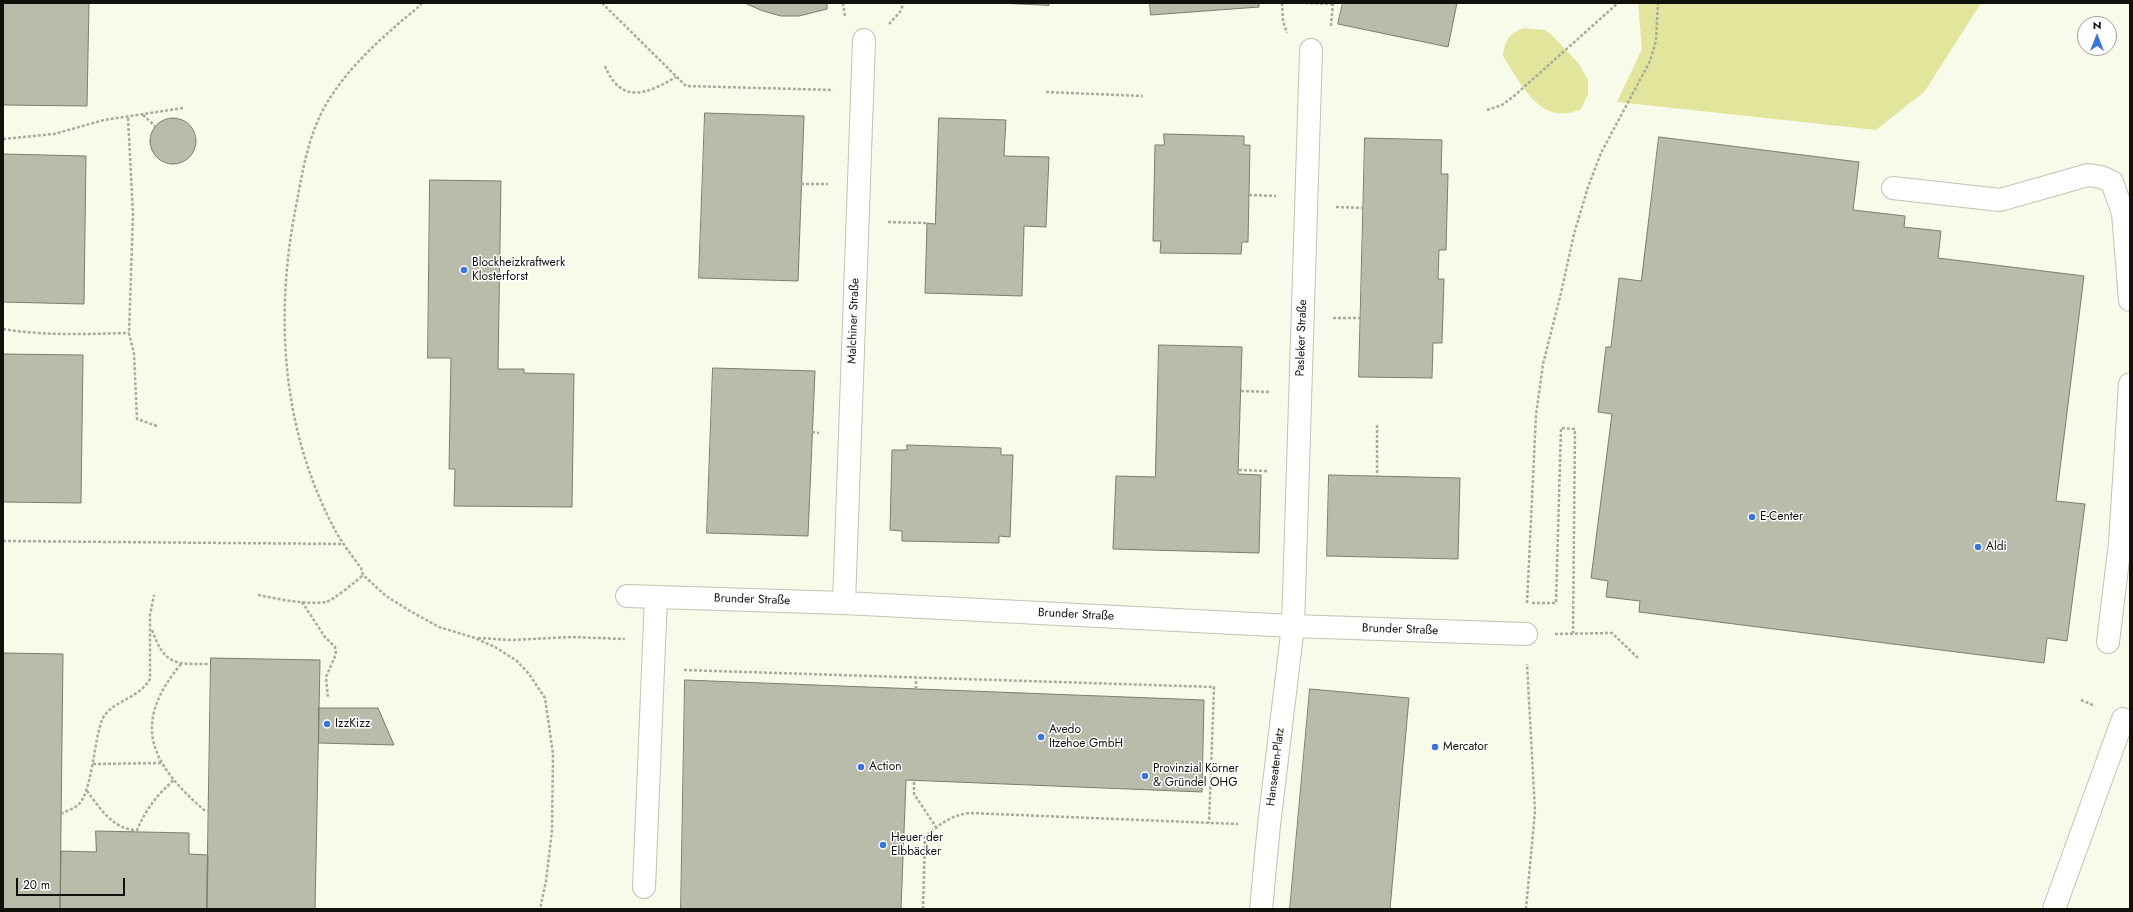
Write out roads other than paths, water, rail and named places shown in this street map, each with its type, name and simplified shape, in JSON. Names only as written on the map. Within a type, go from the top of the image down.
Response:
[{"type":"street","name":"Malchiner Straße","points":[[844,603],[864,40]]},
{"type":"street","name":"Pasleker Straße","points":[[1293,626],[1311,50]]},
{"type":"street","points":[[1893,188],[2000,200],[2088,175],[2101,177],[2112,182],[2123,213],[2130,300]]},
{"type":"street","points":[[2108,642],[2120,543],[2130,384]]},
{"type":"street","name":"Brunder Straße","points":[[627,596],[844,603],[1293,626],[1526,634]]},
{"type":"street","points":[[644,887],[656,597]]},
{"type":"street","name":"Hanseaten-Platz","points":[[1261,909],[1269,825],[1293,626]]},
{"type":"street","points":[[2054,909],[2123,719],[2130,722]]},
{"type":"place","name":"Blockheizkraftwerk Klosterforst","points":[[464,270]]},
{"type":"place","name":"E-Center","points":[[1752,517]]},
{"type":"place","name":"Aldi","points":[[1978,547]]},
{"type":"place","name":"IzzKizz","points":[[327,724]]},
{"type":"place","name":"Avedo Itzehoe GmbH","points":[[1041,737]]},
{"type":"place","name":"Mercator","points":[[1435,747]]},
{"type":"place","name":"Action","points":[[861,767]]},
{"type":"place","name":"Provinzial Körner & Gründel OHG","points":[[1145,776]]},
{"type":"place","name":"Heuer der Elbbäcker","points":[[883,845]]}]
